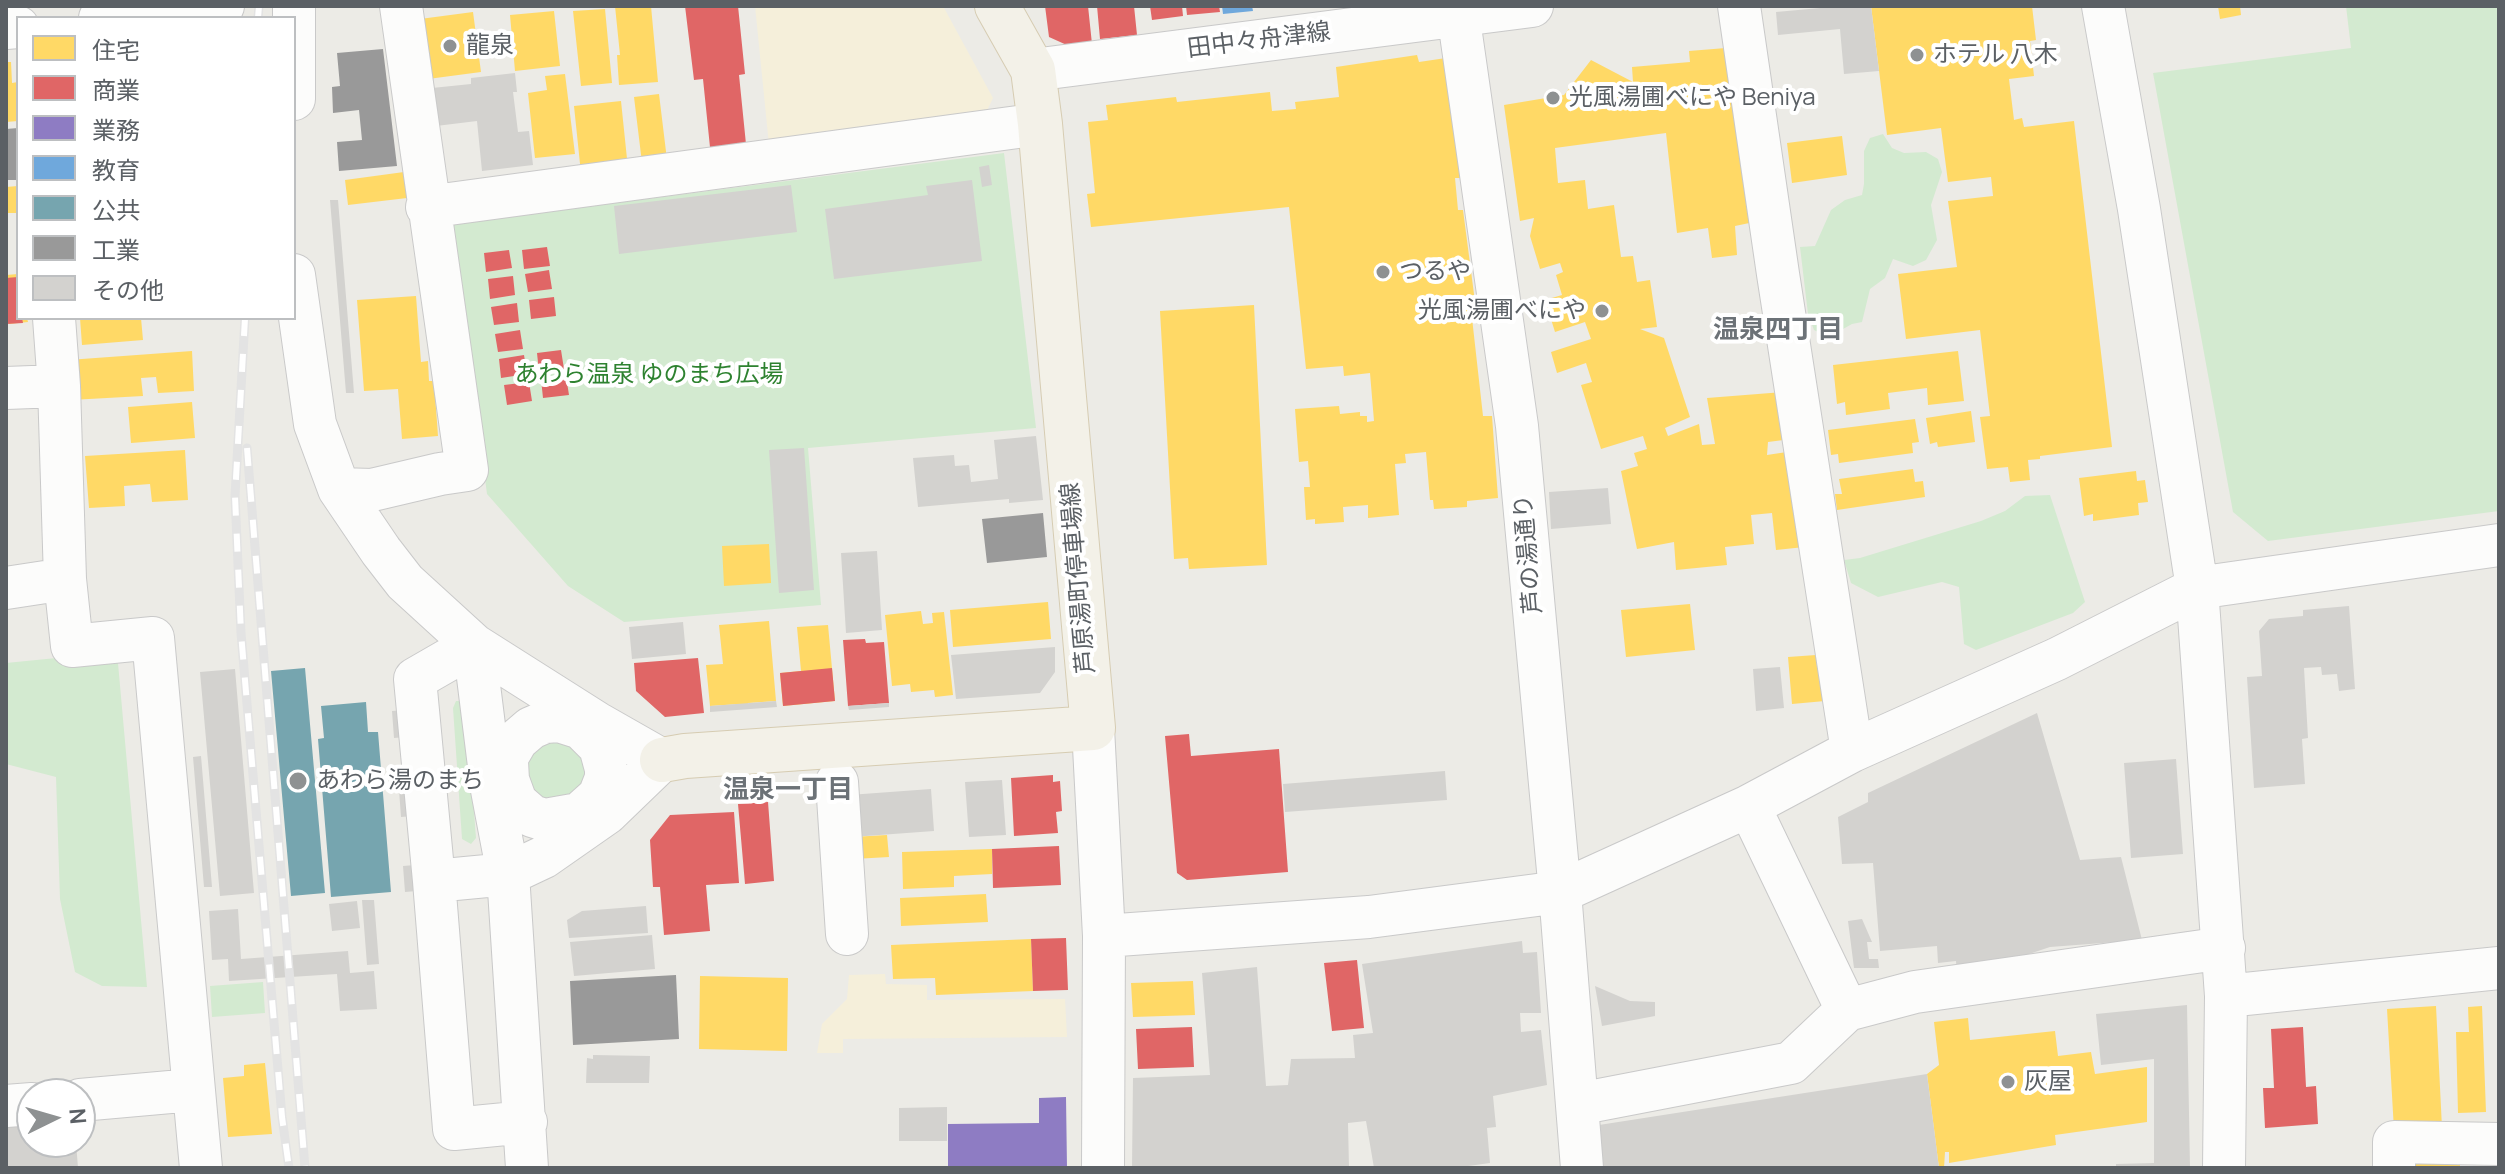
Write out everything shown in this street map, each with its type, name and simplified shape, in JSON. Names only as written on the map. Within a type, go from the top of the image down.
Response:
[{"type":"main road","name":"芦原湯町停車場線","points":[[997,6],[1033,70],[1093,728]]},
{"type":"main road","points":[[662,760],[1093,728]]},
{"type":"street","points":[[120,16],[223,6]]},
{"type":"street","points":[[339,489],[372,490],[467,470],[427,207],[401,6]]},
{"type":"street","name":"田中々舟津線","points":[[1033,70],[1458,10],[1532,6]]},
{"type":"street","points":[[1739,6],[1852,751]]},
{"type":"street","points":[[2103,6],[2139,209],[2197,588],[2224,948],[2224,1168]]},
{"type":"street","name":"芦の湯通り","points":[[1458,10],[1517,426],[1578,1104],[1571,1165]]},
{"type":"street","points":[[427,207],[1040,124]]},
{"type":"street","points":[[296,295],[315,424],[339,489],[405,582],[474,645],[579,720],[662,760],[587,817],[544,857],[508,874],[434,881]]},
{"type":"street","points":[[54,320],[65,579],[72,646],[153,638],[201,1168]]},
{"type":"street","points":[[6,388],[59,386]]},
{"type":"street","points":[[1104,936],[1369,917],[1560,892],[1749,806],[1852,751],[2057,659],[2197,588],[2499,545]]},
{"type":"street","points":[[6,588],[65,579]]},
{"type":"street","points":[[474,645],[501,778],[527,1168]]},
{"type":"street","points":[[474,645],[415,679],[454,1129],[526,1122]]},
{"type":"street","points":[[501,778],[517,740],[531,728],[545,722],[579,720]]},
{"type":"street","points":[[579,720],[600,747],[606,769],[599,796],[587,817]]},
{"type":"street","points":[[1093,728],[1104,936],[1103,1168]]},
{"type":"street","points":[[501,778],[532,816],[545,820],[587,817]]},
{"type":"street","points":[[837,782],[847,934]]},
{"type":"street","points":[[1749,806],[1847,1010]]},
{"type":"street","points":[[1578,1104],[1791,1063],[1847,1010],[1915,992],[2224,948]]},
{"type":"street","points":[[2226,996],[2499,968]]},
{"type":"street","points":[[96,1099],[193,1090]]},
{"type":"street","points":[[2394,1168],[2394,1142],[2499,1144]]},
{"type":"green space","points":[[2346,6],[2499,6],[2499,511],[2268,541],[2233,512],[2153,73],[2351,48]]},
{"type":"green space","points":[[1883,134],[1892,148],[1904,153],[1926,152],[1938,159],[1942,172],[1931,205],[1937,240],[1926,260],[1913,266],[1893,259],[1885,278],[1870,289],[1862,322],[1834,334],[1822,334],[1814,330],[1808,314],[1800,247],[1815,246],[1831,210],[1845,200],[1862,195],[1864,151],[1870,138]]},
{"type":"green space","name":"あわら温泉 ゆのまち広場","points":[[1004,153],[1036,428],[808,448],[821,605],[624,622],[568,586],[487,494],[452,224]]},
{"type":"green space","points":[[2050,495],[2085,602],[2073,613],[1976,650],[1964,644],[1959,587],[1942,582],[1878,597],[1851,583],[1844,560],[1860,558],[1981,521],[2005,511],[2025,496]]},
{"type":"green space","points":[[117,652],[147,987],[102,986],[75,972],[60,899],[56,777],[6,764],[6,663]]},
{"type":"green space","points":[[456,701],[466,706],[476,838],[471,844],[462,839],[453,708]]},
{"type":"green space","points":[[561,736],[590,758],[583,793],[547,801],[532,790],[525,772],[529,754],[535,746]]},
{"type":"green space","points":[[263,982],[265,1013],[212,1017],[210,986]]},
{"type":"sand","points":[[755,6],[943,6],[993,98],[981,123],[769,145]]},
{"type":"sand","points":[[885,974],[886,984],[927,985],[927,1000],[1065,999],[1067,1037],[843,1039],[843,1053],[817,1053],[822,1024],[847,999],[849,975]]},
{"type":"building: 住宅","points":[[615,6],[651,6],[658,82],[619,85],[617,55],[620,55]]},
{"type":"building: 住宅","points":[[1871,6],[2032,6],[2036,40],[2030,41],[2034,76],[2009,79],[2014,120],[2022,118],[2024,127],[2074,121],[2112,447],[2028,460],[2030,480],[2010,482],[2008,467],[1987,469],[1980,417],[1990,416],[1980,330],[1906,339],[1898,274],[1957,267],[1948,201],[1993,196],[1991,177],[1948,182],[1941,128],[1887,135]]},
{"type":"building: 住宅","points":[[2218,6],[2240,6],[2241,15],[2220,19]]},
{"type":"building: 住宅","points":[[605,9],[612,83],[581,86],[573,11]]},
{"type":"building: 住宅","points":[[554,11],[560,66],[515,71],[510,15]]},
{"type":"building: 住宅","name":"龍泉","points":[[473,12],[481,72],[428,79],[420,19]]},
{"type":"building: 住宅","name":"光風湯圃べにや","points":[[1738,47],[1759,221],[1735,226],[1737,255],[1712,258],[1708,228],[1677,233],[1666,133],[1555,148],[1558,183],[1585,180],[1588,209],[1614,205],[1621,257],[1633,256],[1637,282],[1650,280],[1657,327],[1640,329],[1664,338],[1690,417],[1665,428],[1668,436],[1699,424],[1702,445],[1715,444],[1707,398],[1796,391],[1799,438],[1768,442],[1767,455],[1800,450],[1814,546],[1776,550],[1772,513],[1751,515],[1754,544],[1725,547],[1727,565],[1676,570],[1674,542],[1637,549],[1621,471],[1638,466],[1634,453],[1647,449],[1643,436],[1601,449],[1581,385],[1592,382],[1586,363],[1557,373],[1551,352],[1591,339],[1585,322],[1555,332],[1545,300],[1562,295],[1556,275],[1563,272],[1560,263],[1540,269],[1530,236],[1534,218],[1520,221],[1504,105],[1564,95],[1591,60],[1633,82],[1632,67],[1690,62],[1689,51]]},
{"type":"building: 住宅","name":"つるや","points":[[1417,55],[1419,62],[1446,58],[1460,178],[1455,178],[1458,210],[1463,210],[1477,317],[1472,318],[1483,416],[1492,416],[1498,498],[1467,501],[1467,507],[1434,509],[1433,500],[1430,500],[1426,452],[1405,454],[1406,463],[1395,464],[1399,515],[1368,518],[1368,505],[1343,507],[1344,522],[1315,524],[1315,519],[1306,520],[1304,487],[1310,487],[1308,461],[1299,462],[1295,409],[1339,406],[1340,414],[1360,412],[1360,416],[1367,416],[1367,422],[1374,421],[1370,373],[1344,376],[1343,366],[1306,369],[1289,207],[1091,227],[1087,194],[1095,193],[1088,122],[1108,120],[1106,105],[1176,97],[1177,102],[1270,92],[1272,111],[1296,109],[1295,102],[1339,97],[1336,67]]},
{"type":"building: 住宅","points":[[6,62],[11,62],[12,83],[16,82],[16,121],[6,122]]},
{"type":"building: 住宅","points":[[565,74],[575,154],[535,158],[528,93],[547,90],[545,76]]},
{"type":"building: 住宅","points":[[659,94],[668,168],[643,171],[634,97]]},
{"type":"building: 住宅","points":[[621,101],[629,178],[582,183],[574,106]]},
{"type":"building: 住宅","points":[[1842,136],[1847,175],[1792,183],[1787,143]]},
{"type":"building: 住宅","points":[[404,172],[407,198],[348,205],[345,180]]},
{"type":"building: 住宅","points":[[16,186],[16,213],[6,213],[6,187]]},
{"type":"building: 住宅","points":[[16,274],[16,320],[28,322],[9,324],[6,275]]},
{"type":"building: 住宅","points":[[416,296],[421,362],[428,361],[429,381],[434,381],[438,436],[402,439],[398,389],[364,391],[357,300]]},
{"type":"building: 住宅","points":[[1254,305],[1267,565],[1189,569],[1188,558],[1174,559],[1160,311]]},
{"type":"building: 住宅","points":[[80,320],[141,320],[143,340],[82,345]]},
{"type":"building: 住宅","points":[[192,351],[194,391],[158,393],[156,377],[141,378],[143,396],[71,400],[68,360]]},
{"type":"building: 住宅","points":[[1958,351],[1964,401],[1928,405],[1927,388],[1888,393],[1890,409],[1846,415],[1845,402],[1837,404],[1833,365]]},
{"type":"building: 住宅","points":[[192,402],[195,438],[131,443],[128,407]]},
{"type":"building: 住宅","points":[[1971,411],[1975,442],[1938,447],[1937,442],[1930,444],[1926,418]]},
{"type":"building: 住宅","points":[[1915,419],[1919,442],[1912,443],[1913,453],[1839,463],[1838,454],[1831,455],[1828,430]]},
{"type":"building: 住宅","points":[[185,450],[188,500],[152,502],[150,484],[124,486],[125,506],[89,508],[85,456]]},
{"type":"building: 住宅","points":[[1913,469],[1915,482],[1923,481],[1925,497],[1837,510],[1835,494],[1842,494],[1839,479]]},
{"type":"building: 住宅","points":[[2136,471],[2137,481],[2145,480],[2148,502],[2138,503],[2139,515],[2093,521],[2093,514],[2084,516],[2079,478]]},
{"type":"building: 住宅","points":[[769,544],[771,583],[724,586],[722,546]]},
{"type":"building: 住宅","points":[[1048,602],[1051,639],[953,647],[950,610]]},
{"type":"building: 住宅","points":[[1690,604],[1695,650],[1626,657],[1621,610]]},
{"type":"building: 住宅","points":[[921,611],[923,624],[933,623],[932,613],[944,612],[953,695],[935,697],[934,690],[911,692],[910,684],[892,686],[885,615]]},
{"type":"building: 住宅","points":[[769,621],[776,701],[748,703],[748,709],[740,709],[740,704],[710,706],[706,665],[723,664],[719,625]]},
{"type":"building: 住宅","points":[[828,625],[835,701],[783,706],[780,673],[801,671],[797,627]]},
{"type":"building: 住宅","points":[[1816,655],[1817,667],[1833,665],[1836,700],[1792,704],[1788,657]]},
{"type":"building: 住宅","points":[[887,835],[889,857],[854,859],[852,837]]},
{"type":"building: 住宅","points":[[992,849],[992,874],[954,876],[954,887],[903,889],[902,852]]},
{"type":"building: 住宅","points":[[986,894],[988,922],[901,926],[900,898]]},
{"type":"building: 住宅","points":[[1031,939],[1033,991],[936,995],[935,978],[893,979],[891,945]]},
{"type":"building: 住宅","points":[[700,976],[788,978],[787,1051],[699,1049]]},
{"type":"building: 住宅","points":[[1193,981],[1195,1015],[1133,1017],[1131,983]]},
{"type":"building: 住宅","points":[[2436,1006],[2442,1128],[2394,1130],[2387,1009]]},
{"type":"building: 住宅","points":[[2482,1006],[2486,1112],[2458,1113],[2456,1032],[2469,1032],[2468,1007]]},
{"type":"building: 住宅","points":[[1968,1018],[1970,1040],[2055,1031],[2058,1056],[2091,1052],[2095,1074],[2147,1067],[2147,1122],[2055,1135],[2056,1145],[1949,1163],[1949,1152],[1945,1152],[1944,1168],[1939,1168],[1927,1074],[1939,1065],[1934,1022]]},
{"type":"building: 住宅","points":[[265,1063],[272,1134],[228,1137],[223,1078],[244,1076],[244,1065]]},
{"type":"building: 住宅","points":[[2413,1158],[2460,1160],[2460,1168],[2412,1168]]},
{"type":"building: 商業","points":[[685,6],[738,6],[745,74],[739,75],[747,154],[711,157],[703,79],[694,80]]},
{"type":"building: 商業","points":[[1045,6],[1088,6],[1092,44],[1069,46],[1049,37]]},
{"type":"building: 商業","points":[[1097,6],[1134,6],[1137,35],[1100,39]]},
{"type":"building: 商業","points":[[1150,6],[1182,6],[1183,16],[1152,20]]},
{"type":"building: 商業","points":[[1186,6],[1219,6],[1220,12],[1187,15]]},
{"type":"building: 商業","points":[[547,247],[550,266],[524,269],[522,250]]},
{"type":"building: 商業","points":[[509,250],[512,268],[486,272],[484,253]]},
{"type":"building: 商業","points":[[549,270],[552,289],[528,292],[525,274]]},
{"type":"building: 商業","points":[[513,276],[515,295],[490,299],[488,279]]},
{"type":"building: 商業","points":[[16,277],[16,320],[22,320],[23,323],[6,324],[6,278]]},
{"type":"building: 商業","points":[[554,297],[556,316],[531,319],[529,300]]},
{"type":"building: 商業","points":[[517,303],[519,322],[494,325],[491,307]]},
{"type":"building: 商業","points":[[520,330],[523,349],[498,352],[495,334]]},
{"type":"building: 商業","points":[[561,350],[564,369],[539,372],[537,353]]},
{"type":"building: 商業","points":[[524,355],[527,374],[501,378],[499,359]]},
{"type":"building: 商業","points":[[566,376],[569,395],[543,398],[541,379]]},
{"type":"building: 商業","points":[[529,382],[532,401],[507,405],[504,385]]},
{"type":"building: 商業","points":[[865,639],[866,643],[884,642],[889,703],[848,706],[843,640]]},
{"type":"building: 商業","points":[[698,658],[704,713],[665,717],[636,691],[634,663]]},
{"type":"building: 商業","points":[[832,668],[835,701],[783,706],[780,673]]},
{"type":"building: 商業","points":[[1189,734],[1191,756],[1279,749],[1288,872],[1187,880],[1177,873],[1165,736]]},
{"type":"building: 商業","points":[[1053,775],[1053,782],[1060,781],[1062,811],[1056,812],[1058,833],[1014,836],[1011,778]]},
{"type":"building: 商業","points":[[768,802],[774,881],[745,884],[738,804]]},
{"type":"building: 商業","points":[[734,812],[739,883],[706,885],[710,931],[664,935],[660,887],[653,887],[650,840],[670,815]]},
{"type":"building: 商業","points":[[1059,846],[1061,885],[993,888],[992,849]]},
{"type":"building: 商業","points":[[1066,938],[1068,990],[1033,991],[1031,939]]},
{"type":"building: 商業","points":[[1357,960],[1364,1028],[1332,1031],[1324,963]]},
{"type":"building: 商業","points":[[1192,1027],[1194,1067],[1138,1069],[1136,1029]]},
{"type":"building: 商業","points":[[2303,1027],[2306,1087],[2316,1086],[2318,1124],[2265,1128],[2263,1088],[2274,1088],[2271,1029]]},
{"type":"building: 業務","points":[[1066,1097],[1067,1168],[948,1168],[948,1124],[1039,1123],[1039,1098]]},
{"type":"building: 教育","points":[[1222,6],[1252,6],[1253,11],[1223,14]]},
{"type":"building: 公共","points":[[305,668],[325,893],[291,896],[271,671]]},
{"type":"building: 公共","name":"あわら湯のまち","points":[[366,702],[368,732],[378,732],[391,892],[331,897],[318,739],[324,738],[321,706]]},
{"type":"building: 工業","points":[[383,49],[397,166],[339,171],[337,142],[362,140],[359,110],[333,113],[332,87],[340,86],[337,53]]},
{"type":"building: 工業","points":[[16,128],[16,180],[6,180],[6,129]]},
{"type":"building: 工業","points":[[1043,513],[1047,557],[987,563],[982,519]]},
{"type":"building: 工業","points":[[676,975],[679,1039],[573,1045],[570,981]]},
{"type":"building: その他","points":[[1871,6],[1879,71],[1844,74],[1840,29],[1778,35],[1776,12]]},
{"type":"building: その他","points":[[515,73],[517,92],[513,92],[518,132],[529,131],[533,165],[482,171],[477,121],[436,126],[432,88],[471,84],[471,78]]},
{"type":"building: その他","points":[[989,165],[992,185],[982,187],[979,167]]},
{"type":"building: その他","points":[[972,180],[982,261],[834,279],[825,209],[928,195],[926,186]]},
{"type":"building: その他","points":[[791,185],[797,232],[619,254],[614,206]]},
{"type":"building: その他","points":[[330,200],[338,200],[354,393],[346,393]]},
{"type":"building: その他","points":[[1036,436],[1043,500],[1009,503],[1009,499],[918,507],[913,458],[954,455],[955,466],[969,465],[971,482],[998,479],[994,440]]},
{"type":"building: その他","points":[[804,448],[814,590],[779,593],[769,450]]},
{"type":"building: その他","points":[[1608,488],[1611,524],[1551,529],[1549,492]]},
{"type":"building: その他","points":[[877,551],[882,630],[846,633],[841,553]]},
{"type":"building: その他","points":[[2349,606],[2355,689],[2339,691],[2337,674],[2322,675],[2321,667],[2304,668],[2308,738],[2302,739],[2305,784],[2254,788],[2247,677],[2262,676],[2259,631],[2269,619],[2303,616],[2303,610]]},
{"type":"building: その他","points":[[683,622],[686,654],[632,659],[629,627]]},
{"type":"building: その他","points":[[1055,647],[1055,672],[1040,693],[956,699],[951,655]]},
{"type":"building: その他","points":[[1780,667],[1784,708],[1756,711],[1753,669]]},
{"type":"building: その他","points":[[235,669],[254,893],[220,896],[200,672]]},
{"type":"building: その他","points":[[776,701],[777,707],[710,712],[710,706]]},
{"type":"building: その他","points":[[889,703],[889,707],[849,710],[848,706]]},
{"type":"building: その他","points":[[404,710],[406,737],[394,738],[392,711]]},
{"type":"building: その他","points":[[2037,713],[2080,860],[2121,857],[2142,940],[2050,947],[1957,978],[1956,961],[1938,963],[1937,946],[1880,951],[1873,863],[1842,864],[1838,817],[1868,802],[1868,793]]},
{"type":"building: その他","points":[[201,756],[212,887],[204,887],[193,757]]},
{"type":"building: その他","points":[[2176,759],[2183,854],[2131,858],[2124,763]]},
{"type":"building: その他","points":[[1445,771],[1447,800],[1285,812],[1283,784]]},
{"type":"building: その他","points":[[1002,780],[1006,835],[969,837],[965,782]]},
{"type":"building: その他","points":[[411,789],[413,816],[401,817],[399,790]]},
{"type":"building: その他","points":[[931,789],[934,831],[852,837],[849,795]]},
{"type":"building: その他","points":[[415,865],[417,891],[405,892],[403,866]]},
{"type":"building: その他","points":[[362,900],[374,900],[379,964],[367,965]]},
{"type":"building: その他","points":[[357,901],[360,928],[332,931],[329,904]]},
{"type":"building: その他","points":[[646,906],[648,933],[569,938],[567,920],[582,911]]},
{"type":"building: その他","points":[[238,909],[241,959],[348,951],[350,973],[374,971],[377,1009],[340,1011],[337,974],[229,981],[228,959],[212,960],[209,911]]},
{"type":"building: その他","points":[[1862,919],[1872,942],[1867,942],[1869,959],[1878,959],[1879,968],[1854,968],[1848,921]]},
{"type":"building: その他","points":[[652,935],[655,969],[574,976],[570,942]]},
{"type":"building: その他","points":[[1522,941],[1523,953],[1537,952],[1541,1013],[1520,1013],[1521,1032],[1541,1030],[1547,1085],[1493,1096],[1496,1127],[1487,1128],[1490,1163],[1454,1168],[1374,1168],[1366,1121],[1348,1123],[1349,1168],[1132,1168],[1133,1078],[1210,1075],[1202,973],[1257,967],[1266,1086],[1288,1085],[1291,1059],[1355,1058],[1353,1035],[1373,1033],[1362,964]]},
{"type":"building: その他","points":[[1595,986],[1630,1001],[1655,1002],[1655,1016],[1602,1026]]},
{"type":"building: その他","points":[[2187,1005],[2190,1168],[2116,1168],[2116,1164],[2154,1163],[2154,1059],[2101,1065],[2096,1014]]},
{"type":"building: その他","points":[[593,1055],[650,1056],[649,1083],[586,1083],[587,1058],[593,1059]]},
{"type":"building: その他","points":[[1927,1074],[1939,1168],[1603,1168],[1599,1125]]},
{"type":"building: その他","points":[[947,1107],[947,1141],[899,1141],[899,1108]]},
{"type":"building: その他","points":[[16,1124],[16,1158],[77,1158],[78,1168],[6,1168],[6,1125]]},
{"type":"railway","points":[[258,16],[259,6]]},
{"type":"railway","points":[[245,320],[235,496],[241,633],[282,1117],[289,1168]]},
{"type":"railway","points":[[247,448],[305,1168]]},
{"type":"place","name":"龍泉","points":[[450,46]]},
{"type":"place","name":"ホテル 八木","points":[[1917,55]]},
{"type":"place","name":"光風湯圃べにや Beniya","points":[[1553,98]]},
{"type":"place","name":"つるや","points":[[1383,272]]},
{"type":"place","name":"光風湯圃べにや","points":[[1602,311]]},
{"type":"place","name":"あわら湯のまち","points":[[298,781]]},
{"type":"place","name":"灰屋","points":[[2008,1082]]},
{"type":"district","name":"温泉四丁目","points":[[1778,331]]},
{"type":"district","name":"温泉一丁目","points":[[788,791]]}]
